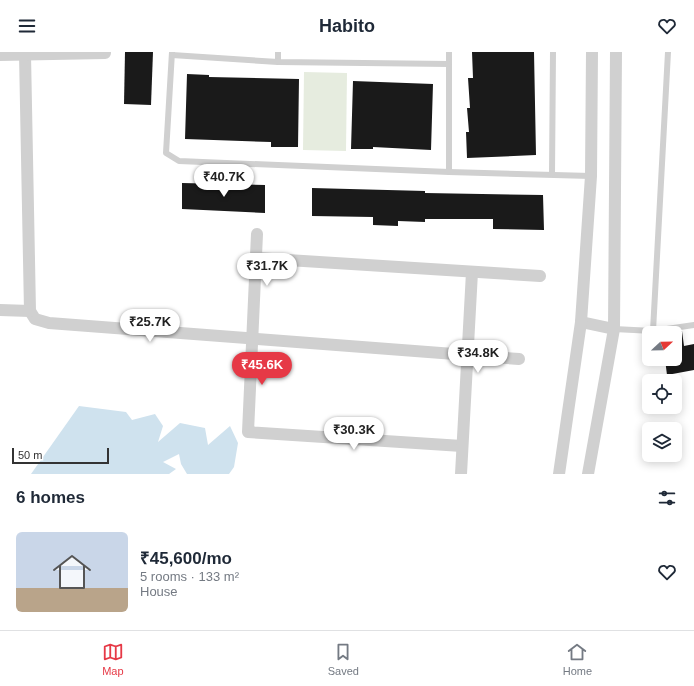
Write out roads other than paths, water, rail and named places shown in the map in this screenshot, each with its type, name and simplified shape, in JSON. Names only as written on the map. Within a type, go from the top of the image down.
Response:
[{"type":"street","points":[[559,474],[581,322],[591,176],[592,52]]},
{"type":"street","points":[[588,474],[614,329],[616,52]]},
{"type":"street","points":[[0,55],[105,53]]},
{"type":"street","points":[[25,54],[30,311],[35,319],[48,323],[519,358]]},
{"type":"street","points":[[257,234],[248,432],[462,446]]},
{"type":"street","points":[[256,258],[540,276]]},
{"type":"street","points":[[461,474],[472,272]]},
{"type":"street","points":[[0,310],[30,311]]},
{"type":"street","points":[[581,322],[614,329]]},
{"type":"lane","points":[[278,52],[278,62]]},
{"type":"lane","points":[[449,52],[449,172]]},
{"type":"lane","points":[[552,174],[553,52]]},
{"type":"lane","points":[[653,326],[668,53],[676,52]]},
{"type":"lane","points":[[449,64],[278,62],[172,54],[166,153],[179,161],[591,176]]},
{"type":"lane","points":[[682,327],[694,325]]},
{"type":"lane","points":[[614,329],[642,330]]},
{"type":"water","points":[[79,406],[126,412],[132,420],[155,414],[163,426],[158,442],[180,423],[205,428],[208,445],[230,426],[238,443],[234,467],[229,474],[187,474],[181,464],[179,454],[163,462],[176,469],[169,474],[31,474]]}]
